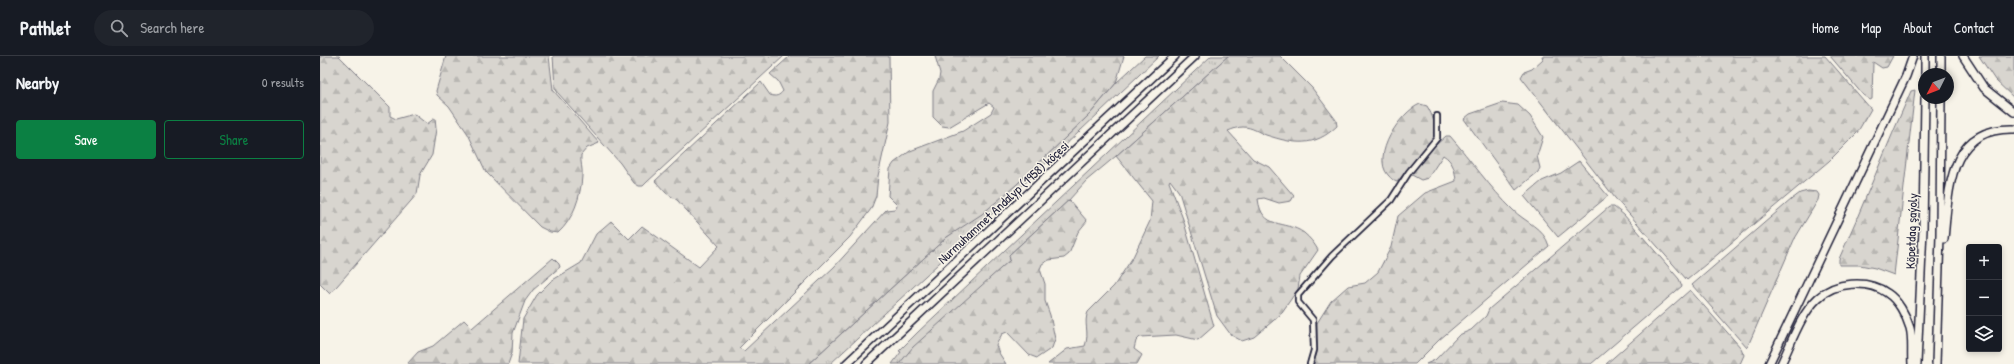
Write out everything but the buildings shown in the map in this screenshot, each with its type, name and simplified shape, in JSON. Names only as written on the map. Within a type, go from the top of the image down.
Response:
[{"type":"main road","name":"Nurmuhammet Andalyp (1958) köçesi","points":[[846,364],[1175,56]]},
{"type":"main road","name":"Nurmuhammet Andalyp (1958) köçesi","points":[[866,364],[1195,56]]},
{"type":"main road","points":[[1769,364],[1906,76],[1913,56]]},
{"type":"main road","points":[[1925,56],[1925,68]]},
{"type":"main road","points":[[1941,56],[1941,68]]},
{"type":"main road","points":[[1963,56],[1984,88],[2014,112]]},
{"type":"main road","name":"Köpetdag şaýoly","points":[[1917,364],[1923,229],[1925,104]]},
{"type":"main road","points":[[1936,364],[1940,104]]},
{"type":"main road","points":[[1938,284],[1950,179],[1957,160],[1968,144],[1982,134],[1998,128],[2014,129]]},
{"type":"main road","points":[[1781,364],[1806,312],[1819,298],[1834,288],[1852,284],[1868,285],[1886,292],[1899,305],[1911,328],[1912,364]]},
{"type":"main road","points":[[873,364],[895,338]]},
{"type":"street","points":[[1310,364],[1314,350],[1313,320],[1298,302],[1298,295],[1332,256],[1391,200],[1409,172],[1437,138],[1437,116]]},
{"type":"green space","points":[[320,56],[339,56],[390,107],[390,116],[396,119],[414,114],[427,124],[435,118],[436,129],[432,155],[420,175],[417,194],[330,294],[320,284]]},
{"type":"green space","points":[[446,56],[549,56],[553,90],[599,143],[587,148],[581,155],[582,173],[578,199],[572,215],[558,233],[550,232],[540,227],[486,172],[468,134],[449,106],[437,95],[436,91]]},
{"type":"green space","points":[[553,56],[784,56],[643,186],[639,186],[634,183],[620,163],[558,93],[555,88]]},
{"type":"green space","points":[[790,56],[889,56],[890,122],[878,176],[876,196],[871,209],[850,237],[739,348],[744,351],[834,267],[886,210],[895,209],[897,205],[888,196],[890,169],[894,163],[910,151],[963,131],[991,113],[994,107],[989,103],[949,127],[942,126],[933,117],[933,91],[939,79],[940,73],[935,56],[1124,56],[1116,83],[1090,114],[1016,185],[982,214],[947,237],[808,364],[518,364],[523,319],[537,295],[551,281],[581,263],[596,234],[611,221],[629,239],[642,226],[699,267],[719,246],[677,200],[666,193],[655,181],[761,82],[770,95],[777,96],[780,94],[783,91],[778,81],[770,74]]},
{"type":"green space","points":[[1145,56],[1159,56],[1020,188],[830,364],[808,364],[947,237],[1016,185],[1090,114],[1116,83]]},
{"type":"green space","points":[[1211,56],[1228,56],[1086,181],[1069,200],[1009,255],[1010,260],[899,364],[892,364],[901,352],[899,351],[918,332]]},
{"type":"green space","points":[[1228,56],[1280,56],[1312,88],[1336,120],[1337,126],[1328,133],[1312,141],[1303,142],[1276,138],[1246,127],[1239,127],[1228,131],[1253,159],[1269,167],[1294,196],[1291,201],[1279,203],[1264,198],[1258,199],[1260,209],[1264,216],[1275,223],[1289,226],[1304,233],[1318,250],[1300,276],[1298,289],[1280,315],[1254,337],[1242,341],[1231,335],[1217,316],[1179,192],[1170,180],[1169,182],[1183,219],[1214,326],[1198,340],[1176,335],[1140,337],[1136,341],[1134,349],[1142,355],[1137,364],[1048,364],[1067,349],[1085,346],[1087,336],[1086,320],[1088,312],[1114,286],[1133,257],[1150,221],[1152,201],[1116,156]]},
{"type":"green space","points":[[1542,56],[1825,56],[1871,109],[1857,133],[1829,161],[1687,280],[1615,198],[1521,77],[1524,72],[1532,69],[1543,59]]},
{"type":"green space","points":[[1830,56],[1893,56],[1887,67],[1882,68],[1873,62],[1872,99],[1870,100],[1863,95]]},
{"type":"green space","points":[[1979,56],[2014,56],[2014,98],[1995,80]]},
{"type":"green space","points":[[1915,90],[1894,275],[1875,268],[1860,265],[1839,265],[1839,259],[1911,91]]},
{"type":"green space","points":[[1502,103],[1518,105],[1530,116],[1543,137],[1537,156],[1540,168],[1538,172],[1516,190],[1464,119],[1470,114]]},
{"type":"green space","points":[[1420,104],[1427,106],[1431,113],[1434,121],[1434,137],[1397,182],[1388,175],[1384,167],[1383,157],[1385,146],[1390,135],[1404,116]]},
{"type":"green space","points":[[1446,136],[1450,136],[1488,183],[1505,201],[1518,214],[1543,234],[1549,246],[1439,340],[1415,364],[1313,364],[1317,353],[1317,323],[1331,301],[1348,286],[1365,283],[1378,272],[1391,247],[1398,216],[1425,193],[1456,181],[1453,166],[1443,155],[1428,178],[1421,180],[1410,174],[1427,153]]},
{"type":"green space","points":[[1579,161],[1608,196],[1558,237],[1524,196],[1542,181],[1561,173]]},
{"type":"green space","points":[[1808,191],[1817,192],[1819,195],[1818,200],[1794,240],[1747,348],[1692,285],[1792,199],[1800,193]]},
{"type":"green space","points":[[1069,200],[1087,221],[1078,232],[1069,254],[1064,258],[1049,260],[1042,264],[1040,269],[1045,284],[1045,301],[1050,315],[1055,339],[1052,348],[1037,358],[1029,355],[1007,332],[1002,334],[996,345],[1006,364],[899,364],[913,347],[1010,260],[1009,255]]},
{"type":"green space","points":[[1609,207],[1614,207],[1624,215],[1679,279],[1682,286],[1591,364],[1426,364],[1435,360],[1459,335],[1471,330],[1486,316],[1489,309]]},
{"type":"green space","points":[[553,258],[560,267],[533,290],[525,301],[513,333],[512,353],[508,364],[407,364],[418,352],[433,346],[464,320],[472,328]]},
{"type":"green space","points":[[1690,290],[1741,348],[1744,355],[1740,364],[1606,364]]}]
